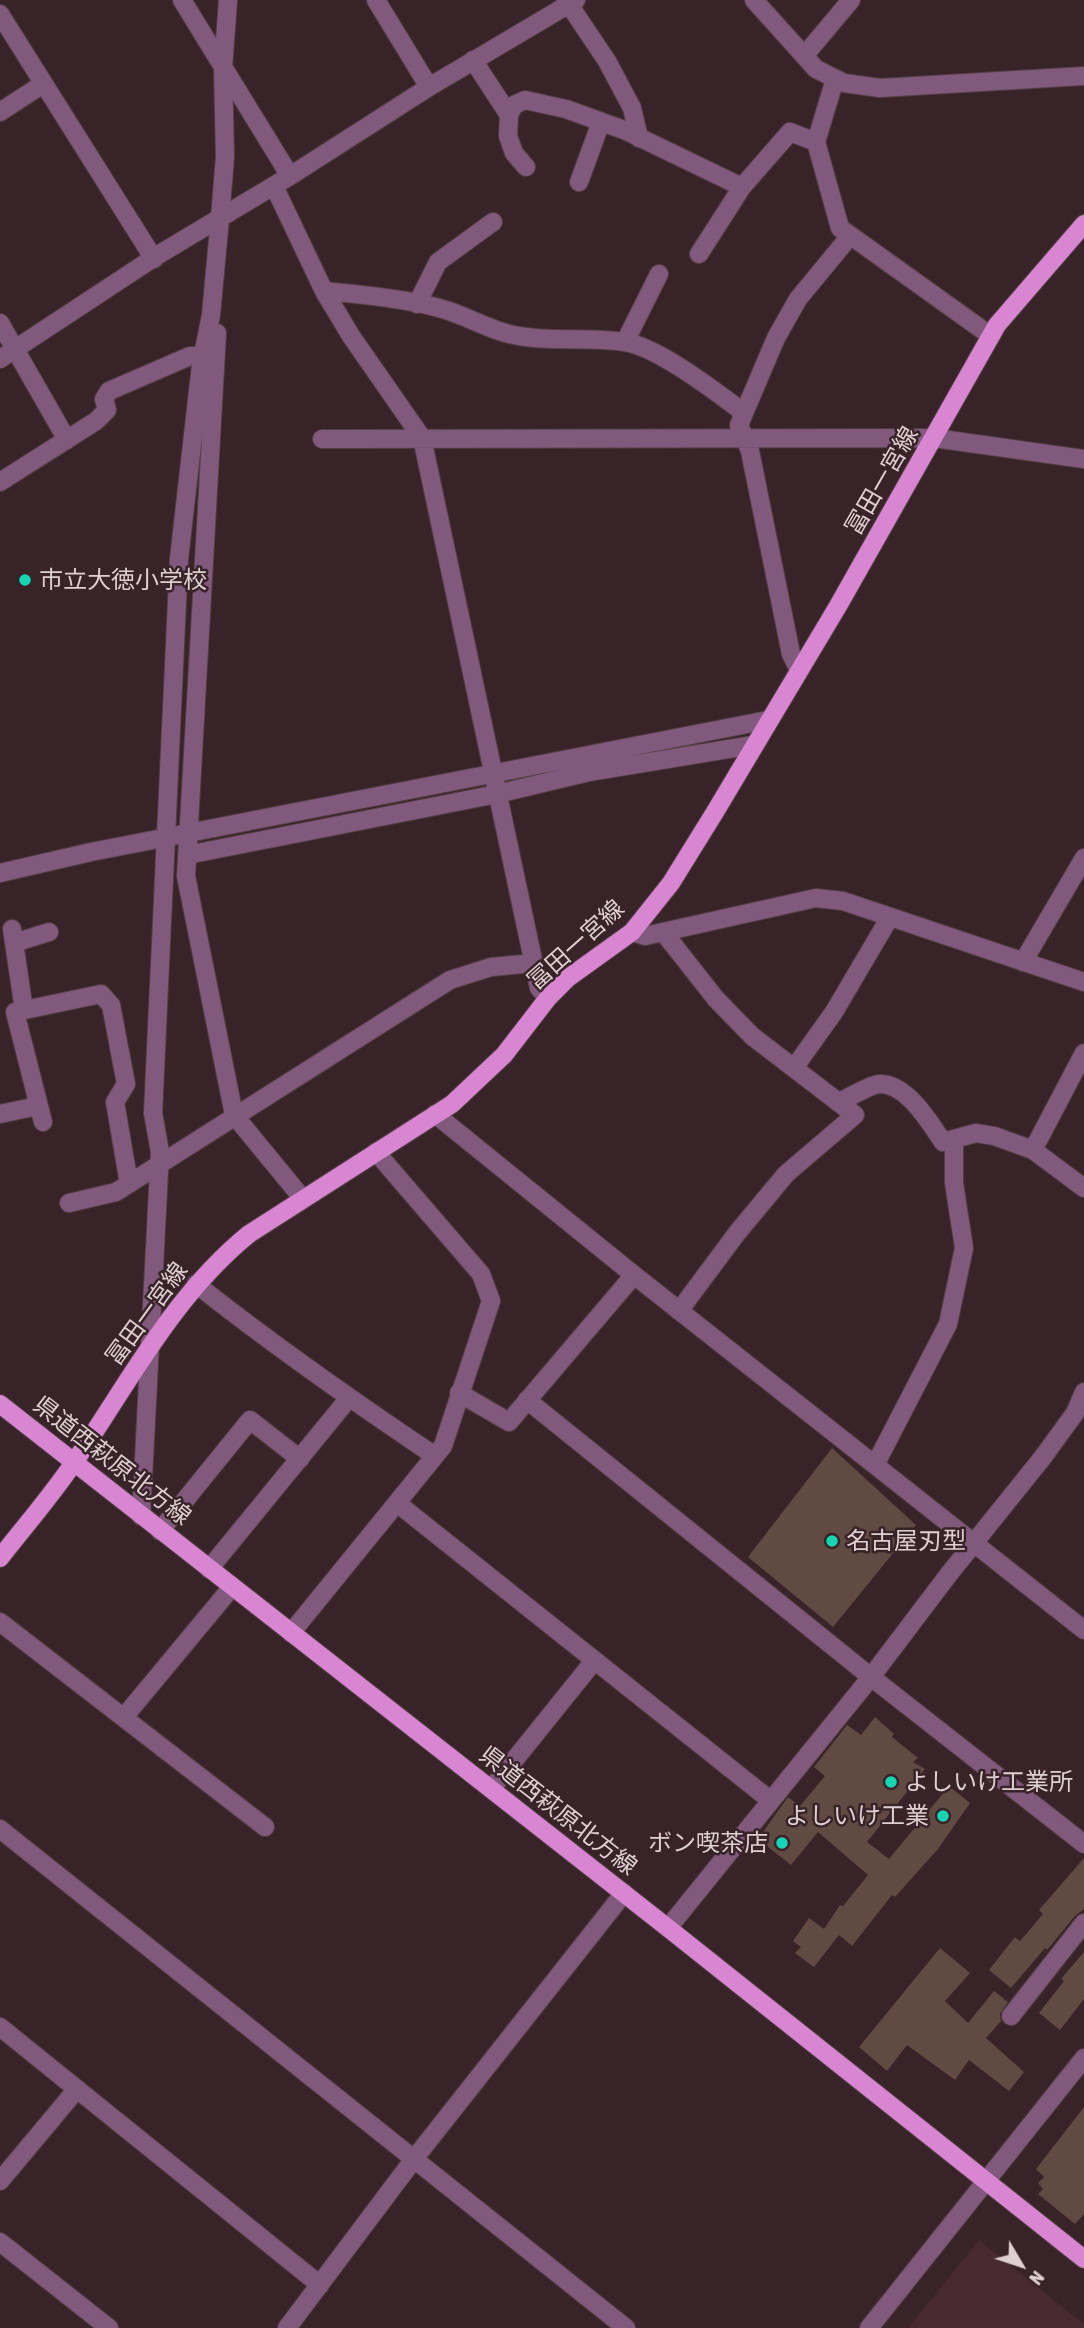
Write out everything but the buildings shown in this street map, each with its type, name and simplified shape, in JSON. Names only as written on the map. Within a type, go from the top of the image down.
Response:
[{"type":"main road","name":"冨田一宮線","points":[[0,1558],[74,1464],[195,1284],[229,1250],[249,1234],[452,1104],[504,1055],[548,998],[568,978],[632,932],[671,883],[800,670],[997,325],[1084,223]]},
{"type":"main road","name":"県道西萩原北方線","points":[[0,1404],[491,1788],[1084,2259]]},
{"type":"street","points":[[182,0],[290,176]]},
{"type":"street","points":[[228,0],[223,68],[223,216],[186,876],[234,1115],[303,1199]]},
{"type":"street","points":[[376,0],[429,87]]},
{"type":"street","points":[[754,0],[816,69],[844,83],[880,88],[1084,76]]},
{"type":"street","points":[[804,56],[851,0]]},
{"type":"street","points":[[0,359],[154,258],[570,2],[607,61],[632,108],[639,138]]},
{"type":"street","points":[[0,15],[154,258]]},
{"type":"street","points":[[474,60],[509,115]]},
{"type":"street","points":[[835,79],[816,142],[839,228],[991,337]]},
{"type":"street","points":[[0,111],[43,84]]},
{"type":"street","points":[[526,167],[514,153],[508,136],[509,115],[514,105],[525,100],[566,109],[601,122],[741,187]]},
{"type":"street","points":[[579,182],[601,122]]},
{"type":"street","points":[[699,254],[741,187],[790,132],[816,142]]},
{"type":"street","points":[[274,186],[324,291],[351,336],[422,438],[539,988],[548,998]]},
{"type":"street","points":[[141,1516],[160,1152],[153,1113],[179,559],[202,356],[211,315],[223,216]]},
{"type":"street","points":[[416,304],[438,262],[492,222]]},
{"type":"street","points":[[800,670],[791,654],[750,451],[739,425],[776,338],[798,299],[850,236]]},
{"type":"street","points":[[625,342],[659,274]]},
{"type":"street","points":[[324,291],[440,308],[505,333],[527,337],[625,342],[642,346],[711,387],[743,412]]},
{"type":"street","points":[[0,323],[67,440]]},
{"type":"street","points":[[0,482],[96,421],[107,410],[103,399],[109,390],[190,356],[202,356]]},
{"type":"street","points":[[322,439],[934,438],[1084,459]]},
{"type":"street","points":[[0,873],[188,833],[768,720]]},
{"type":"street","points":[[187,855],[589,772],[754,745]]},
{"type":"street","points":[[1023,962],[1084,858]]},
{"type":"street","points":[[632,932],[645,936],[664,933],[816,898],[843,901],[1084,982]]},
{"type":"street","points":[[794,1068],[834,1012],[890,917]]},
{"type":"street","points":[[0,1114],[41,1114],[14,1019],[13,936],[49,932]]},
{"type":"street","points":[[664,933],[725,1008],[752,1036],[855,1115],[786,1174],[737,1233],[679,1311]]},
{"type":"street","points":[[69,1203],[116,1192],[450,980],[491,967],[534,963]]},
{"type":"street","points":[[14,1019],[101,994],[111,1005],[126,1084],[115,1102],[129,1184]]},
{"type":"street","points":[[1033,1150],[1084,1053]]},
{"type":"street","points":[[839,1102],[879,1084],[901,1090],[923,1113],[943,1142],[976,1133],[994,1136],[1033,1150],[1084,1188]]},
{"type":"street","points":[[435,1114],[679,1311],[1084,1630]]},
{"type":"street","points":[[875,1465],[948,1324],[964,1248],[954,1183],[954,1139]]},
{"type":"street","points":[[291,1633],[443,1446],[491,1301],[481,1275],[376,1152]]},
{"type":"street","points":[[459,1393],[509,1422],[634,1275]]},
{"type":"street","points":[[195,1284],[267,1341],[435,1456]]},
{"type":"street","points":[[668,1928],[871,1677],[1075,1413],[1084,1392]]},
{"type":"street","points":[[209,1569],[349,1398]]},
{"type":"street","points":[[527,1400],[871,1677],[1083,1841]]},
{"type":"street","points":[[160,1531],[250,1420],[299,1459]]},
{"type":"street","points":[[397,1503],[770,1800]]},
{"type":"street","points":[[124,1717],[232,1587]]},
{"type":"street","points":[[0,1622],[265,1827]]},
{"type":"street","points":[[491,1788],[594,1661]]},
{"type":"street","points":[[0,1829],[626,2328]]},
{"type":"street","points":[[286,2328],[414,2159],[624,1893]]},
{"type":"street","points":[[1011,2016],[1084,1923]]},
{"type":"street","points":[[0,2027],[320,2285]]},
{"type":"street","points":[[869,2328],[1084,2058]]},
{"type":"street","points":[[0,2181],[77,2089]]},
{"type":"street","points":[[0,2242],[109,2328]]},
{"type":"shaded area","points":[[979,2240],[1084,2324],[1084,2328],[908,2328]]},
{"type":"place","name":"市立大徳小学校","points":[[25,580]]},
{"type":"place","name":"名古屋刃型","points":[[832,1541]]},
{"type":"place","name":"よしいけ工業所","points":[[891,1782]]},
{"type":"place","name":"よしいけ工業","points":[[943,1816]]},
{"type":"place","name":"ボン喫茶店","points":[[782,1843]]}]
